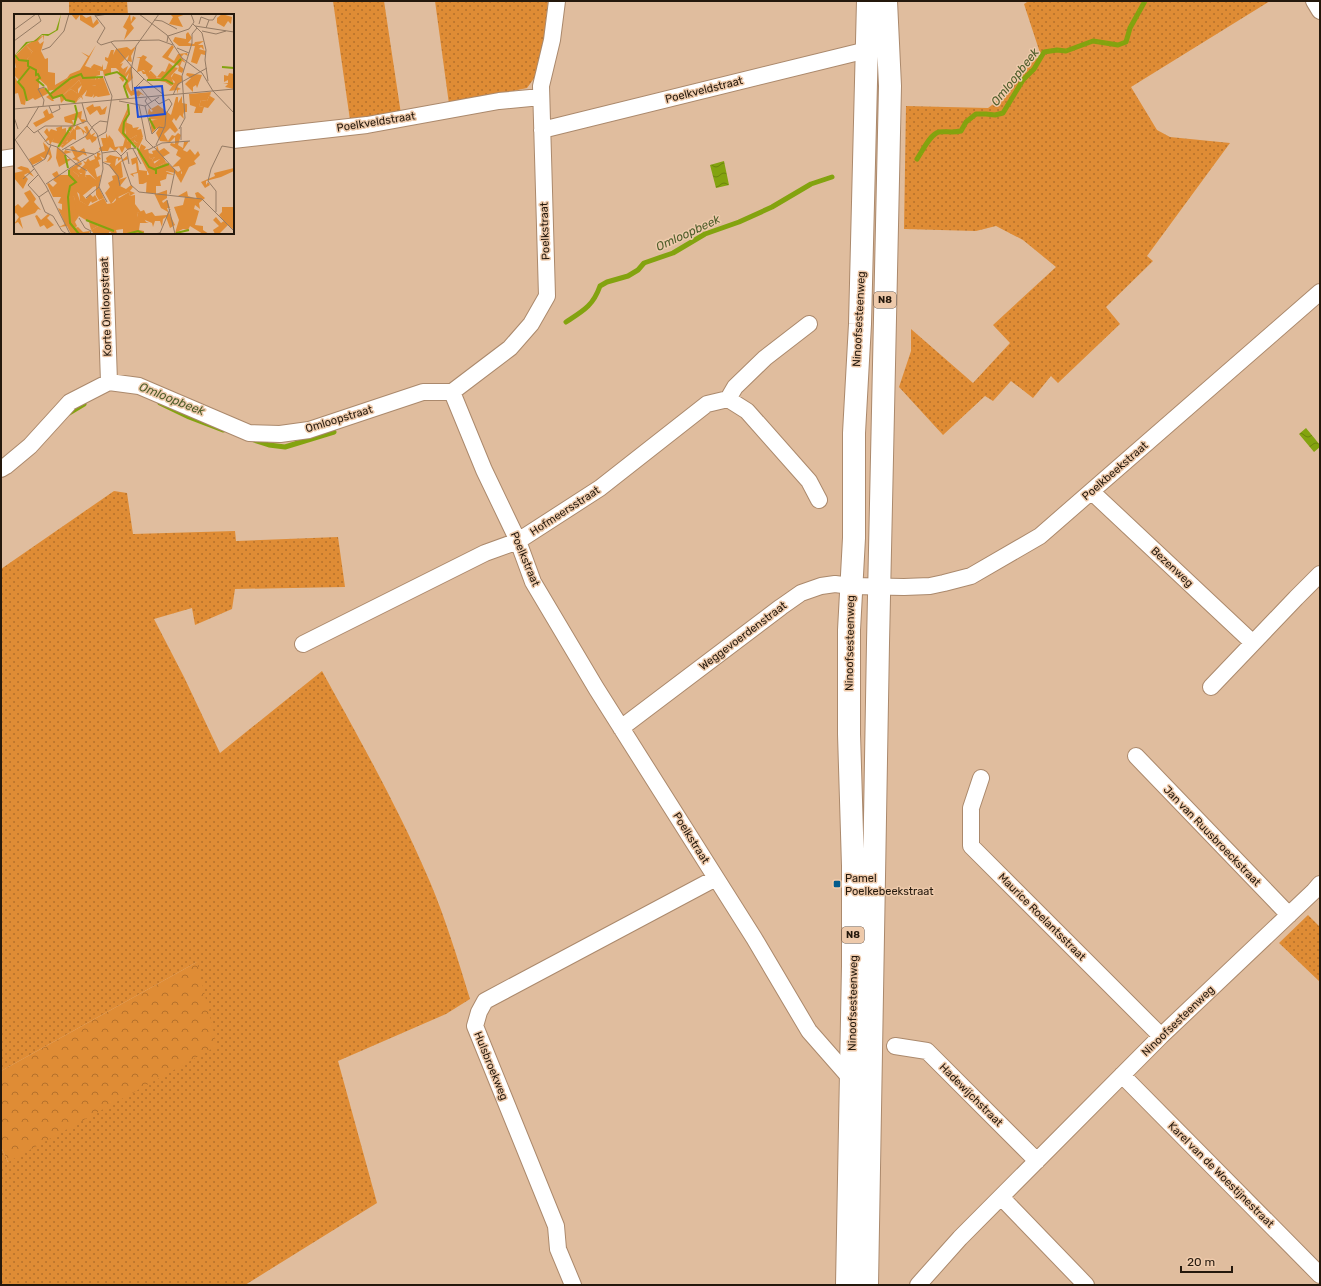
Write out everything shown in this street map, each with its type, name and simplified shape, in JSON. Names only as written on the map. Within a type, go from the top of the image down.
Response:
[{"type":"main road","name":"Ninoofsesteenweg","points":[[847,1285],[852,1080],[854,866],[849,734],[851,586],[854,538],[854,433],[860,324],[868,1]]},
{"type":"main road","name":"Ninoofsesteenweg","points":[[867,1285],[879,587],[890,86],[886,1]]},
{"type":"street","name":"Poelkstraat","points":[[557,1],[552,40],[541,86],[546,296],[531,324],[510,348],[452,392],[484,470],[518,541],[534,582],[596,688],[754,938],[809,1031],[852,1080]]},
{"type":"street","points":[[1314,1],[1320,10]]},
{"type":"street","name":"Poelkveldstraat","points":[[542,130],[867,50]]},
{"type":"street","name":"Poelkveldstraat","points":[[234,140],[367,125],[500,101],[542,97]]},
{"type":"street","points":[[1,159],[14,157]]},
{"type":"street","name":"Korte Omloopstraat","points":[[104,234],[109,382]]},
{"type":"street","name":"Poelkbeekstraat","points":[[879,587],[930,586],[971,576],[1040,536],[1320,292]]},
{"type":"street","points":[[809,324],[765,358],[735,387],[728,400],[747,411],[809,480],[819,500]]},
{"type":"street","points":[[1,469],[30,446],[70,402],[109,382]]},
{"type":"street","name":"Omloopstraat","points":[[109,382],[139,386],[249,433],[272,434],[309,430],[423,392],[452,392]]},
{"type":"street","name":"Hofmeersstraat","points":[[303,644],[485,553],[518,541],[600,488],[707,404],[728,400]]},
{"type":"street","name":"Bezenweg","points":[[1092,492],[1252,643]]},
{"type":"street","points":[[1211,687],[1320,574]]},
{"type":"street","name":"Weggevoerdenstraat","points":[[621,728],[801,593],[821,586],[835,584],[879,587]]},
{"type":"street","name":"Jan van Ruusbroeckstraat","points":[[1136,756],[1289,915]]},
{"type":"street","name":"Maurice Roelantsstraat","points":[[981,778],[971,808],[971,846],[1161,1036]]},
{"type":"street","name":"Hulsbroekweg","points":[[573,1285],[558,1249],[556,1226],[475,1026],[479,1012],[485,1002],[716,878]]},
{"type":"street","name":"Ninoofsesteenweg","points":[[918,1285],[960,1238],[1161,1036],[1320,884]]},
{"type":"street","name":"Hadewijchstraat","points":[[895,1046],[927,1051],[1037,1161]]},
{"type":"street","name":"Karel van de Woestijnestraat","points":[[1122,1075],[1320,1275]]},
{"type":"street","points":[[1001,1197],[1086,1285]]},
{"type":"green space","points":[[69,1],[127,1],[128,14],[69,14]]},
{"type":"green space","points":[[333,1],[384,1],[401,114],[350,120]]},
{"type":"green space","points":[[435,1],[548,1],[541,64],[535,77],[527,88],[449,104]]},
{"type":"green space","points":[[1029,1],[1270,1],[1131,87],[1157,130],[1170,137],[1230,143],[1147,256],[1153,261],[1106,307],[1120,324],[1058,383],[1051,376],[1033,398],[1011,381],[993,401],[985,396],[943,435],[899,387],[911,351],[911,329],[973,383],[1010,343],[993,325],[1056,267],[1023,240],[996,226],[976,231],[904,229],[906,106],[988,108],[996,102],[1019,69],[1041,56],[1024,4]]},
{"type":"green space","points":[[114,491],[127,493],[133,534],[235,531],[236,541],[338,537],[345,587],[235,589],[232,609],[195,625],[192,608],[154,619],[184,677],[220,753],[322,671],[379,775],[418,855],[452,940],[470,999],[446,1014],[338,1061],[377,1203],[245,1285],[1,1285],[1,1147],[8,1162],[197,962],[1,1071],[1,569]]},
{"type":"green space","points":[[1308,915],[1320,927],[1320,982],[1279,943]]},
{"type":"green space","points":[[197,962],[217,1046],[8,1162],[1,1147],[1,1071]]},
{"type":"water","points":[[724,161],[729,185],[716,188],[710,165]]},
{"type":"water","points":[[1306,428],[1320,445],[1320,447],[1314,452],[1299,434]]},
{"type":"waterway","name":"Omloopbeek","points":[[917,159],[929,140],[936,133],[961,131],[966,122],[976,114],[995,115],[1003,113],[1023,80],[1034,69],[1044,52],[1057,50],[1066,51],[1093,41],[1118,45],[1126,42],[1130,28],[1145,1]]},
{"type":"waterway","name":"Omloopbeek","points":[[566,322],[578,315],[587,307],[594,299],[600,286],[607,282],[628,276],[638,270],[644,263],[673,253],[705,234],[739,222],[772,207],[811,184],[832,177]]},
{"type":"waterway","name":"Omloopbeek","points":[[160,403],[189,417],[223,430]]},
{"type":"waterway","name":"Omloopbeek","points":[[69,413],[84,404]]},
{"type":"waterway","name":"Omloopbeek","points":[[251,439],[269,445],[285,447],[334,432]]},
{"type":"place","name":"Pamel Poelkebeekstraat","points":[[837,884]]}]
